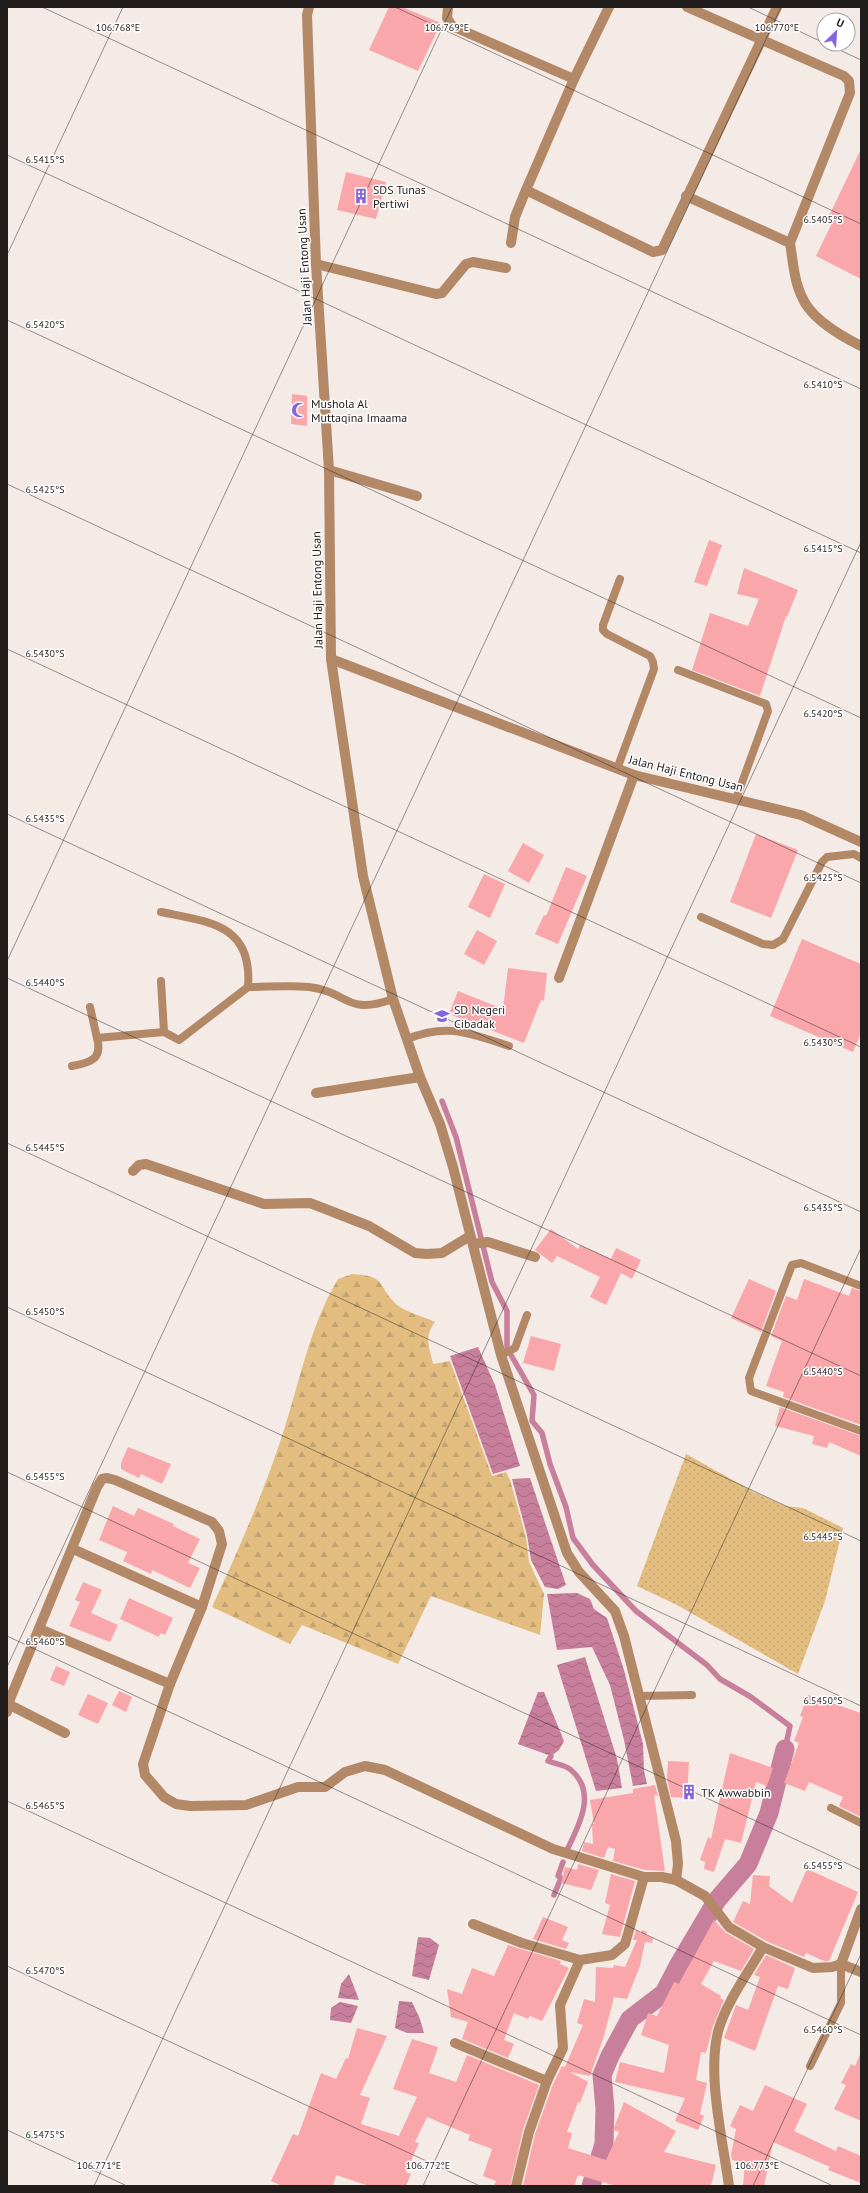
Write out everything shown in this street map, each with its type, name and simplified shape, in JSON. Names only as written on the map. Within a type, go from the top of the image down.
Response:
[{"type":"street","name":"Jalan Haji Entong Usan","points":[[309,7],[307,15],[316,264],[329,470],[331,658],[634,775],[801,815],[861,842]]},
{"type":"street","points":[[448,7],[447,18],[452,26],[574,79]]},
{"type":"street","points":[[511,243],[515,217],[526,190],[574,79],[609,7]]},
{"type":"street","points":[[687,7],[844,76],[849,81],[850,93],[790,243],[798,287],[809,310],[849,340],[861,346]]},
{"type":"street","points":[[526,190],[653,252],[659,252],[662,250],[686,196],[777,7]]},
{"type":"street","points":[[686,196],[790,243]]},
{"type":"street","points":[[316,264],[436,294],[442,293],[466,264],[472,262],[506,268]]},
{"type":"street","points":[[329,470],[417,496]]},
{"type":"street","points":[[331,658],[363,876],[394,999],[420,1077],[440,1124],[477,1241],[504,1354],[567,1553],[579,1572],[615,1611],[624,1636],[676,1841],[678,1864],[676,1880]]},
{"type":"street","points":[[559,978],[634,775]]},
{"type":"street","points":[[316,1093],[420,1077]]},
{"type":"street","points":[[133,1172],[139,1165],[146,1164],[264,1204],[310,1203],[369,1226],[415,1252],[427,1254],[442,1253],[477,1241],[535,1257]]},
{"type":"street","points":[[65,1733],[8,1708],[97,1487],[102,1479],[107,1478],[212,1522],[219,1531],[222,1544],[202,1607],[170,1684],[143,1764],[145,1775],[152,1786],[164,1797],[176,1804],[190,1806],[246,1805],[298,1787],[325,1787],[345,1772],[365,1766],[385,1770],[553,1849],[644,1877],[662,1876],[676,1880],[705,1896],[729,1927],[763,1947],[813,1968],[832,1967],[841,1964],[861,1972]]},
{"type":"street","points":[[73,1548],[202,1607]]},
{"type":"street","points":[[40,1629],[170,1684]]},
{"type":"street","points":[[473,1924],[522,1943],[580,1960],[612,1955],[625,1944],[644,1877]]},
{"type":"street","points":[[841,1964],[861,1909]]},
{"type":"street","points":[[729,2186],[716,2089],[714,2058],[716,2042],[720,2027],[728,2010],[763,1947]]},
{"type":"street","points":[[516,2186],[529,2132],[547,2081],[563,2048],[560,2005],[580,1960]]},
{"type":"street","points":[[455,2043],[547,2081]]},
{"type":"lane","points":[[617,769],[654,669],[654,662],[650,656],[607,634],[604,630],[603,625],[620,578]]},
{"type":"lane","points":[[678,670],[766,704],[768,711],[736,799]]},
{"type":"lane","points":[[701,917],[762,944],[773,945],[783,939],[822,862],[827,857],[854,854],[861,858]]},
{"type":"lane","points":[[161,912],[222,926],[240,946],[245,956],[249,969],[248,987]]},
{"type":"lane","points":[[161,981],[164,1032]]},
{"type":"lane","points":[[97,1038],[164,1032],[179,1040],[248,987],[308,987],[318,989],[347,1002],[363,1006],[379,1004],[394,999]]},
{"type":"lane","points":[[72,1066],[86,1063],[98,1053],[100,1048],[90,1007]]},
{"type":"lane","points":[[407,1038],[421,1033],[441,1030],[461,1030],[509,1046]]},
{"type":"lane","points":[[861,1286],[801,1263],[792,1265],[749,1378],[751,1391],[861,1431]]},
{"type":"lane","points":[[504,1354],[515,1348],[527,1315]]},
{"type":"lane","points":[[640,1696],[692,1695]]},
{"type":"lane","points":[[831,1808],[861,1823]]},
{"type":"lane","points":[[810,2066],[841,2003],[841,1964]]},
{"type":"green space","points":[[352,1274],[363,1275],[376,1279],[380,1282],[398,1306],[435,1322],[429,1332],[428,1337],[433,1364],[450,1361],[492,1476],[506,1472],[510,1480],[526,1537],[529,1562],[544,1594],[540,1635],[431,1596],[398,1664],[302,1625],[290,1644],[212,1607],[248,1526],[273,1463],[311,1338],[319,1318],[338,1279]]},
{"type":"green space","points":[[686,1454],[754,1492],[785,1506],[803,1508],[843,1528],[825,1601],[798,1674],[677,1605],[637,1586]]},
{"type":"water","points":[[478,1347],[495,1385],[520,1466],[493,1474],[450,1356]]},
{"type":"water","points":[[530,1478],[566,1585],[558,1589],[545,1587],[531,1560],[527,1535],[512,1479]]},
{"type":"water","points":[[577,1593],[590,1599],[594,1609],[607,1618],[624,1670],[643,1744],[644,1771],[647,1784],[633,1786],[624,1740],[610,1685],[592,1647],[557,1650],[547,1594]]},
{"type":"water","points":[[585,1657],[617,1759],[622,1788],[596,1791],[557,1665]]},
{"type":"water","points":[[538,1692],[544,1692],[564,1741],[559,1750],[551,1756],[518,1744]]},
{"type":"water","points":[[418,1937],[430,1938],[439,1945],[429,1980],[412,1976]]},
{"type":"water","points":[[349,1974],[359,2000],[338,1998],[341,1984]]},
{"type":"water","points":[[399,2001],[412,2002],[420,2019],[424,2033],[407,2033],[395,2028]]},
{"type":"water","points":[[340,2002],[358,2006],[351,2023],[330,2020],[331,2008]]},
{"type":"building","points":[[389,7],[402,7],[441,23],[418,71],[369,50]]},
{"type":"building","points":[[861,149],[861,279],[816,256],[834,219],[829,216]]},
{"type":"building","name":"SDS Tunas Pertiwi","points":[[346,172],[386,182],[376,219],[337,210]]},
{"type":"building","name":"Mushola Al Muttaqina Imaama","points":[[292,394],[307,396],[307,426],[291,424]]},
{"type":"building","points":[[709,540],[722,545],[707,586],[694,582]]},
{"type":"building","points":[[744,568],[798,590],[787,617],[786,616],[760,696],[692,670],[710,613],[748,626],[759,599],[737,594]]},
{"type":"building","points":[[756,834],[798,850],[771,918],[730,902]]},
{"type":"building","points":[[523,843],[544,855],[529,883],[508,871]]},
{"type":"building","points":[[566,867],[587,876],[558,944],[535,934],[544,915],[546,916]]},
{"type":"building","points":[[484,874],[505,884],[490,918],[468,907]]},
{"type":"building","points":[[477,930],[497,941],[484,965],[464,954]]},
{"type":"building","points":[[802,939],[861,964],[861,1033],[853,1052],[770,1016]]},
{"type":"building","points":[[508,968],[547,973],[544,1001],[541,1000],[524,1043],[449,1014],[458,991],[503,1009]]},
{"type":"building","points":[[551,1229],[578,1249],[580,1245],[611,1259],[616,1248],[641,1260],[632,1279],[621,1273],[606,1305],[590,1297],[600,1277],[557,1256],[552,1263],[535,1250]]},
{"type":"building","points":[[749,1279],[776,1291],[761,1332],[731,1318]]},
{"type":"building","points":[[804,1279],[849,1296],[852,1288],[861,1291],[861,1425],[783,1397],[784,1392],[766,1386],[782,1341],[771,1336],[786,1296],[797,1300]]},
{"type":"building","points":[[531,1336],[561,1344],[554,1371],[523,1363]]},
{"type":"building","points":[[780,1407],[861,1436],[861,1456],[829,1442],[827,1448],[812,1444],[814,1436],[775,1426]]},
{"type":"building","points":[[128,1447],[171,1464],[162,1484],[141,1474],[139,1478],[121,1469],[121,1463]]},
{"type":"building","points":[[113,1506],[134,1516],[138,1508],[174,1524],[173,1526],[200,1539],[188,1563],[200,1568],[190,1588],[152,1570],[151,1574],[123,1561],[127,1552],[99,1540]]},
{"type":"building","points":[[83,1582],[102,1590],[91,1613],[118,1625],[110,1642],[69,1626],[80,1602],[75,1600]]},
{"type":"building","points":[[129,1598],[173,1618],[165,1635],[160,1633],[159,1637],[120,1619]]},
{"type":"building","points":[[56,1666],[70,1672],[64,1686],[50,1680]]},
{"type":"building","points":[[119,1691],[132,1697],[126,1712],[112,1705]]},
{"type":"building","points":[[88,1694],[108,1703],[98,1724],[78,1715]]},
{"type":"building","points":[[808,1695],[861,1713],[861,1817],[839,1806],[843,1797],[809,1782],[805,1791],[784,1783],[799,1743],[794,1741],[803,1717],[800,1716]]},
{"type":"building","points":[[730,1753],[773,1768],[767,1786],[756,1782],[741,1843],[725,1839],[714,1872],[704,1869],[705,1862],[700,1860],[708,1837],[711,1839]]},
{"type":"building","points":[[668,1761],[689,1762],[687,1798],[671,1797],[667,1779]]},
{"type":"building","points":[[655,1785],[658,1796],[654,1795],[665,1871],[645,1870],[613,1861],[615,1849],[608,1847],[604,1858],[582,1851],[584,1842],[593,1844],[592,1824],[594,1824],[590,1800],[633,1793],[633,1789]]},
{"type":"building","points":[[578,1864],[599,1870],[591,1890],[561,1883],[565,1867],[577,1870]]},
{"type":"building","points":[[807,1869],[858,1892],[829,1961],[824,1961],[806,1953],[804,1957],[766,1941],[733,1922],[743,1901],[750,1904],[753,1875],[770,1876],[769,1886],[792,1903]]},
{"type":"building","points":[[611,1874],[635,1881],[620,1937],[602,1934],[610,1905],[605,1903]]},
{"type":"building","points":[[543,1917],[568,1927],[562,1940],[569,1943],[566,1949],[533,1939]]},
{"type":"building","points":[[714,1920],[725,1932],[754,1949],[741,1971],[714,1961],[701,1984],[721,1996],[720,1998],[724,2000],[713,2026],[706,2053],[701,2052],[696,2080],[707,2083],[700,2114],[704,2116],[698,2130],[675,2121],[685,2098],[615,2082],[620,2062],[664,2073],[669,2045],[641,2035],[648,2013],[657,2016],[674,1982],[679,1984]]},
{"type":"building","points":[[636,1930],[641,1933],[642,1930],[647,1932],[646,1935],[653,1938],[652,1943],[645,1942],[640,1966],[627,1999],[614,1997],[604,2036],[590,2076],[570,2072],[588,2082],[580,2103],[578,2102],[567,2132],[572,2133],[568,2148],[606,2160],[619,2132],[613,2130],[624,2102],[676,2131],[664,2152],[716,2165],[711,2186],[616,2186],[578,2175],[574,2186],[523,2186],[535,2134],[553,2084],[562,2066],[565,2067],[583,2025],[577,2023],[584,1999],[595,2002],[596,1967],[613,1968],[614,1965],[625,1967],[637,1940],[633,1940]]},
{"type":"building","points":[[508,1945],[561,1961],[560,1964],[569,1968],[542,2021],[530,2016],[528,2019],[514,2013],[504,2040],[514,2044],[508,2058],[462,2039],[468,2022],[451,2017],[447,1989],[462,1994],[472,1968],[494,1976]]},
{"type":"building","points":[[766,1955],[795,1968],[788,1989],[778,1986],[755,2051],[724,2038],[736,2005],[748,2010],[760,1977],[754,1975]]},
{"type":"building","points":[[357,2028],[387,2036],[360,2095],[370,2098],[361,2124],[399,2136],[417,2097],[393,2089],[412,2039],[438,2047],[429,2073],[456,2082],[467,2055],[539,2085],[523,2130],[510,2186],[494,2186],[496,2181],[483,2176],[492,2149],[468,2140],[470,2135],[427,2117],[415,2142],[419,2143],[406,2172],[411,2174],[406,2186],[369,2186],[336,2175],[333,2186],[282,2186],[271,2181],[293,2134],[298,2136],[321,2073],[336,2079],[346,2058],[348,2059]]},
{"type":"building","points":[[861,2052],[861,2121],[834,2109],[846,2085],[841,2083],[851,2064],[855,2066]]},
{"type":"building","points":[[765,2085],[807,2104],[794,2131],[836,2151],[838,2146],[861,2156],[861,2183],[828,2170],[830,2167],[773,2142],[764,2186],[743,2186],[745,2163],[732,2160],[731,2155],[736,2129],[730,2126],[740,2105],[753,2111]]},
{"type":"waterway","points":[[442,1101],[456,1137],[492,1282],[507,1311],[507,1348],[534,1395],[532,1421],[542,1433],[550,1464],[566,1507],[573,1538],[593,1565],[636,1611],[707,1665],[720,1679],[751,1697],[790,1726],[785,1749]]},
{"type":"waterway","points":[[591,2186],[604,2144],[605,2109],[602,2075],[610,2056],[630,2019],[664,1993],[678,1966],[717,1900],[748,1864],[769,1813],[785,1749]]},
{"type":"waterway","points":[[551,1756],[548,1761],[569,1768],[579,1779],[583,1789],[583,1810],[576,1832],[566,1852]]},
{"type":"waterway","points":[[554,1895],[561,1878],[558,1876],[563,1862]]},
{"type":"place","name":"SDS Tunas Pertiwi","points":[[361,196]]},
{"type":"place","name":"Mushola Al Muttaqina Imaama","points":[[299,410]]},
{"type":"place","name":"SD Negeri Cibadak","points":[[442,1016]]},
{"type":"place","name":"TK Awwabbin","points":[[689,1792]]}]
